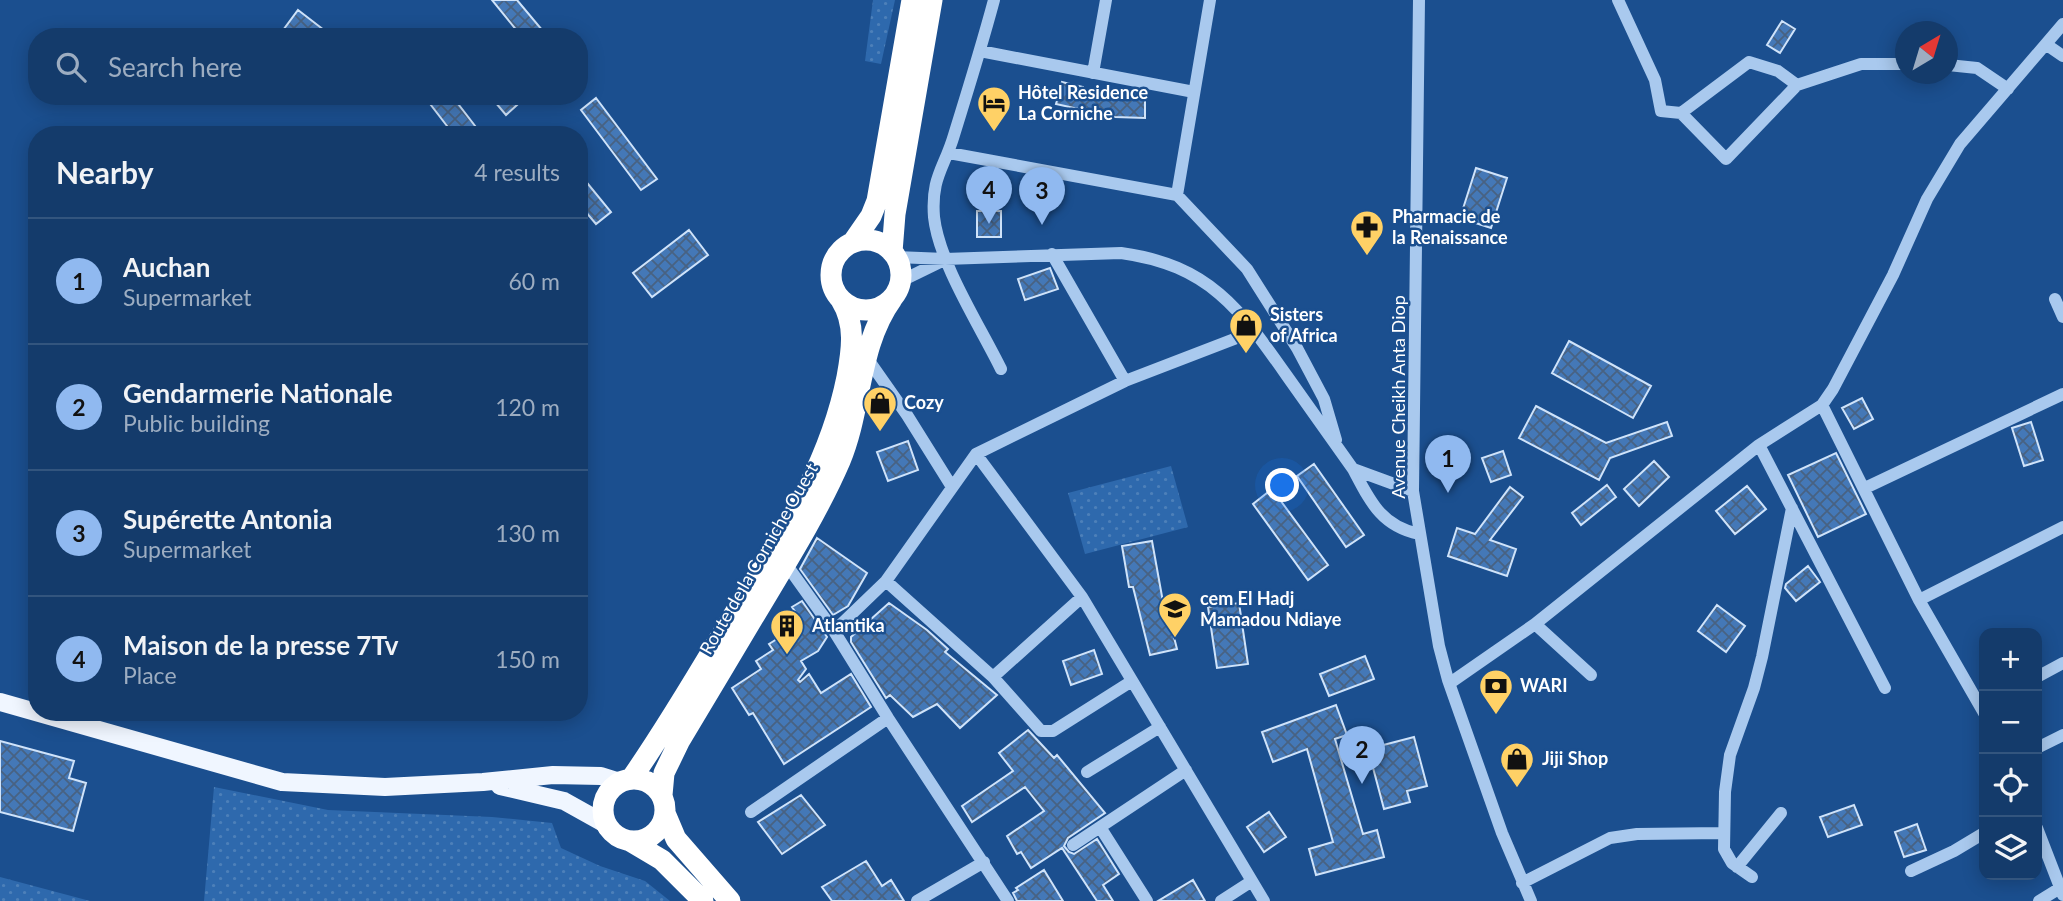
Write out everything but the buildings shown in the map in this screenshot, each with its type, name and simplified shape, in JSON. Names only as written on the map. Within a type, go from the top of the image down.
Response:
[{"type":"highway","points":[[853,242],[878,242],[894,255],[900,265],[896,290],[883,306],[861,310],[841,300],[832,286],[831,266],[842,249],[853,242],[871,216],[877,201],[912,0]]},
{"type":"highway","points":[[894,255],[895,214],[932,0]]},
{"type":"highway","name":"Route de la Corniche Ouest","points":[[663,804],[664,773],[680,740],[786,564],[818,508],[841,459],[867,358],[883,312],[896,290]]},
{"type":"highway","name":"Route de la Corniche Ouest","points":[[626,780],[665,730],[803,501],[829,443],[843,394],[852,345],[850,319],[841,300]]},
{"type":"highway","points":[[703,901],[662,860],[613,832],[607,825],[603,806],[612,788],[626,780],[649,782],[663,804],[676,839],[730,901]]},
{"type":"highway","points":[[630,841],[649,837],[657,831],[663,804]]},
{"type":"main road","points":[[0,702],[28,710]]},
{"type":"main road","points":[[67,721],[282,782],[385,787],[553,775],[601,776],[626,780]]},
{"type":"main road","points":[[483,782],[564,801],[607,825]]},
{"type":"street","points":[[994,0],[949,153],[935,181],[933,193],[934,219],[945,259],[1001,369]]},
{"type":"street","points":[[1093,73],[1106,0]]},
{"type":"street","points":[[1177,195],[1210,0]]},
{"type":"street","name":"Avenue Cheikh Anta Diop","points":[[1419,0],[1413,491],[1439,646],[1522,883],[1531,901]]},
{"type":"street","points":[[1618,0],[1656,80],[1661,111],[1681,113],[1726,159],[1797,85],[1861,64],[1895,64]]},
{"type":"street","points":[[1450,683],[1535,624],[1759,445],[1822,405],[1887,287],[1927,199],[1960,144],[2063,24]]},
{"type":"street","points":[[2047,45],[2063,56]]},
{"type":"street","points":[[981,51],[1194,92]]},
{"type":"street","points":[[1681,113],[1749,62],[1778,71],[1797,85]]},
{"type":"street","points":[[1958,66],[1977,68],[2008,89]]},
{"type":"street","points":[[949,153],[1177,195],[1247,269],[1297,348],[1324,398],[1338,447]]},
{"type":"street","points":[[894,255],[945,259],[1121,253],[1149,257],[1195,276],[1217,290],[1255,331],[1338,447],[1366,495],[1380,513],[1402,530],[1419,534]]},
{"type":"street","points":[[1052,254],[1125,381]]},
{"type":"street","points":[[896,290],[945,259]]},
{"type":"street","points":[[2054,299],[2063,317]]},
{"type":"street","points":[[834,631],[886,581],[976,454],[1125,381],[1255,331]]},
{"type":"street","points":[[867,358],[952,487]]},
{"type":"street","points":[[1865,488],[2063,394]]},
{"type":"street","points":[[1822,405],[1919,600],[1979,701]]},
{"type":"street","points":[[1759,445],[1885,688]]},
{"type":"street","points":[[976,454],[1082,597],[1264,901]]},
{"type":"street","points":[[1353,469],[1413,491]]},
{"type":"street","points":[[1752,877],[1737,867],[1724,849],[1730,755],[1762,657],[1792,508]]},
{"type":"street","points":[[1919,600],[2063,527]]},
{"type":"street","points":[[786,564],[834,631],[1009,901]]},
{"type":"street","points":[[886,581],[993,677],[1038,728],[1045,732],[1053,731],[1132,681]]},
{"type":"street","points":[[993,677],[1082,597]]},
{"type":"street","points":[[1535,624],[1591,675]]},
{"type":"street","points":[[2042,674],[2063,663]]},
{"type":"street","points":[[751,812],[888,718]]},
{"type":"street","points":[[1087,772],[1160,727]]},
{"type":"street","points":[[2042,746],[2063,735]]},
{"type":"street","points":[[1073,845],[1186,770]]},
{"type":"street","points":[[1737,867],[1782,813]]},
{"type":"street","points":[[1100,827],[1147,901]]},
{"type":"street","points":[[1522,883],[1610,838],[1637,834],[1723,833]]},
{"type":"street","points":[[1911,871],[1979,836]]},
{"type":"street","points":[[2039,901],[2062,892],[2042,841]]},
{"type":"street","points":[[917,901],[984,862]]},
{"type":"street","points":[[1221,901],[1252,881]]},
{"type":"shaded area","points":[[873,0],[895,0],[881,64],[865,61]]},
{"type":"shaded area","points":[[1171,466],[1188,527],[1085,554],[1068,493]]},
{"type":"shaded area","points":[[214,787],[328,810],[492,817],[552,823],[561,848],[600,866],[645,881],[670,901],[204,901]]},
{"type":"shaded area","points":[[0,877],[90,901],[0,901]]},
{"type":"place","name":"Hôtel Residence La Corniche","points":[[994,133]]},
{"type":"place","name":"Maison de la presse 7Tv","points":[[989,224]]},
{"type":"place","name":"Supérette Antonia","points":[[1042,225]]},
{"type":"place","name":"Pharmacie de la Renaissance","points":[[1367,257]]},
{"type":"place","name":"Sisters of Africa","points":[[1246,355]]},
{"type":"place","name":"Cozy","points":[[880,433]]},
{"type":"place","name":"Auchan","points":[[1448,493]]},
{"type":"place","name":"cem El Hadj Mamadou Ndiaye","points":[[1175,639]]},
{"type":"place","name":"Atlantika","points":[[787,656]]},
{"type":"place","name":"WARI","points":[[1496,716]]},
{"type":"place","name":"Gendarmerie Nationale","points":[[1362,784]]},
{"type":"place","name":"Jiji Shop","points":[[1517,789]]}]
